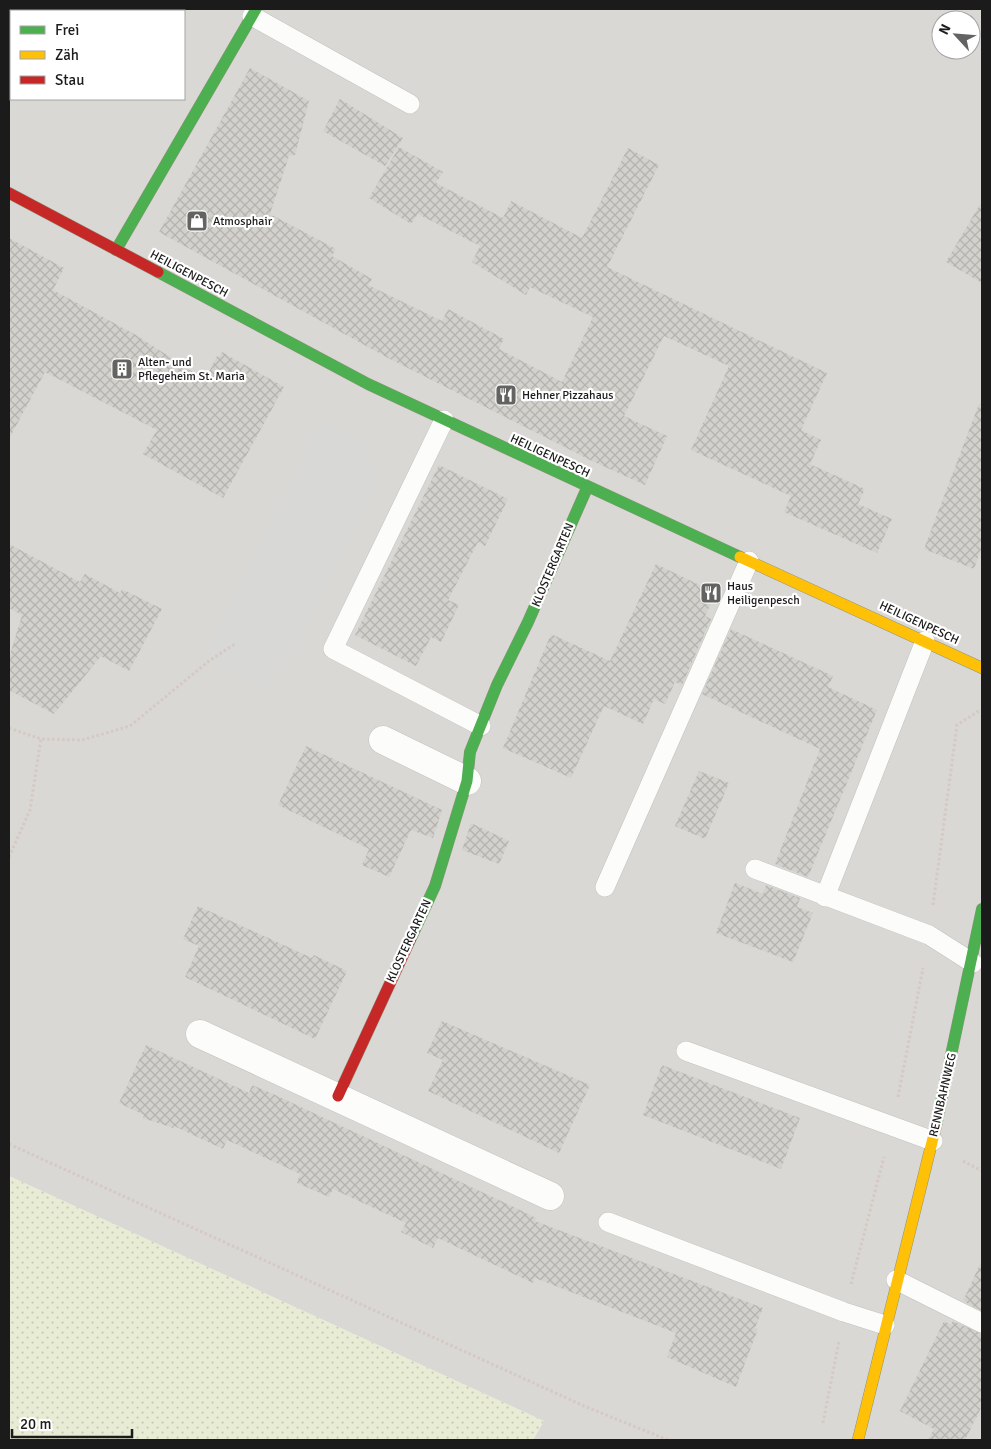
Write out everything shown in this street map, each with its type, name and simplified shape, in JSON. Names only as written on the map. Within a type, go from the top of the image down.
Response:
[{"type":"street","points":[[116,250],[254,12]]},
{"type":"street","name":"HEILIGENPESCH","points":[[9,193],[349,374],[587,488],[982,668]]},
{"type":"street","name":"KLOSTERGARTEN","points":[[338,1096],[435,886],[466,781],[470,752],[497,685],[528,622],[587,488]]},
{"type":"street","points":[[383,740],[466,781]]},
{"type":"street","name":"RENNBAHNWEG","points":[[858,1440],[896,1280],[933,1141],[973,963],[982,909]]},
{"type":"street","points":[[200,1034],[338,1096],[550,1196]]},
{"type":"lane","points":[[254,12],[410,104]]},
{"type":"lane","points":[[444,420],[333,649],[481,726]]},
{"type":"lane","points":[[605,887],[749,561]]},
{"type":"lane","points":[[826,897],[925,641]]},
{"type":"lane","points":[[755,869],[929,935],[973,963]]},
{"type":"lane","points":[[686,1052],[933,1141]]},
{"type":"lane","points":[[608,1222],[844,1312],[885,1325]]},
{"type":"lane","points":[[896,1280],[982,1323]]},
{"type":"path","points":[[9,728],[40,739],[82,740],[130,726],[209,661],[235,644]]},
{"type":"path","points":[[822,1431],[844,1312],[892,1127],[929,935],[957,725],[982,709]]},
{"type":"path","points":[[9,857],[30,810],[40,739]]},
{"type":"path","points":[[9,1144],[584,1406],[668,1440]]},
{"type":"shaded area","points":[[9,9],[980,10],[931,10],[931,60],[981,60],[982,11],[982,1440],[533,1440],[544,1421],[9,1176]]},
{"type":"shaded area","points":[[318,418],[365,443],[380,479],[269,691],[201,657]]},
{"type":"green space","points":[[9,1176],[544,1421],[533,1440],[9,1440]]},
{"type":"building","points":[[250,68],[309,101],[295,155],[289,156],[270,214],[336,249],[332,256],[372,279],[368,285],[442,321],[448,309],[504,339],[499,349],[562,382],[593,317],[530,287],[526,295],[472,262],[480,246],[418,214],[411,224],[369,198],[399,147],[443,172],[436,183],[503,218],[511,201],[582,238],[628,148],[659,165],[607,267],[827,373],[801,430],[821,440],[810,464],[865,489],[858,504],[892,519],[877,553],[784,512],[791,496],[691,450],[729,366],[664,336],[624,416],[667,436],[645,485],[594,462],[388,358],[159,232]]},
{"type":"building","points":[[340,99],[403,138],[385,166],[323,131]]},
{"type":"building","points":[[982,201],[982,283],[946,262]]},
{"type":"building","name":"Alten- und Pflegeheim St. Maria","points":[[9,238],[64,268],[53,290],[136,335],[205,380],[217,356],[219,357],[222,352],[284,387],[223,498],[143,454],[157,430],[45,372],[9,439]]},
{"type":"building","points":[[979,404],[982,404],[982,546],[974,569],[924,549]]},
{"type":"building","points":[[439,465],[508,499],[485,546],[478,542],[448,600],[459,605],[441,642],[431,637],[416,666],[355,635]]},
{"type":"building","points":[[9,544],[80,582],[85,574],[120,593],[122,589],[162,609],[129,671],[101,656],[54,714],[9,690],[9,658],[22,615],[9,608]]},
{"type":"building","points":[[656,564],[716,593],[705,616],[711,619],[682,685],[675,682],[665,704],[654,699],[643,724],[604,706],[571,778],[503,748],[551,634],[610,661]]},
{"type":"building","points":[[731,629],[833,676],[828,687],[877,710],[808,877],[775,864],[820,749],[702,694]]},
{"type":"building","points":[[306,746],[442,810],[433,838],[411,830],[389,877],[362,865],[369,849],[278,805]]},
{"type":"building","points":[[699,771],[729,783],[705,839],[675,826]]},
{"type":"building","points":[[471,823],[509,841],[499,864],[462,850]]},
{"type":"building","points":[[735,883],[763,894],[766,885],[800,898],[797,907],[813,913],[793,962],[716,933]]},
{"type":"building","points":[[198,906],[312,958],[314,955],[347,971],[315,1039],[185,977],[199,946],[183,939]]},
{"type":"building","points":[[442,1021],[590,1085],[559,1153],[428,1091],[443,1060],[427,1053]]},
{"type":"building","points":[[146,1045],[249,1093],[252,1085],[271,1093],[518,1209],[536,1218],[535,1221],[763,1308],[755,1328],[758,1329],[736,1387],[667,1357],[676,1333],[535,1278],[533,1283],[438,1238],[433,1248],[401,1232],[406,1223],[333,1189],[329,1197],[297,1183],[300,1174],[227,1140],[223,1149],[174,1126],[173,1128],[143,1118],[144,1115],[119,1103]]},
{"type":"building","points":[[662,1065],[800,1118],[781,1169],[643,1115]]},
{"type":"building","points":[[982,1260],[982,1311],[963,1301]]},
{"type":"building","points":[[944,1321],[951,1325],[953,1321],[982,1334],[982,1406],[965,1440],[928,1440],[934,1429],[900,1411]]},
{"type":"traffic: fast","points":[[116,250],[256,9]]},
{"type":"traffic: fast","points":[[158,272],[368,384],[740,557]]},
{"type":"traffic: fast","points":[[410,940],[435,886],[467,781],[470,752],[497,685],[528,622],[587,488]]},
{"type":"traffic: fast","points":[[936,1126],[982,909]]},
{"type":"traffic: slow","points":[[740,557],[982,668]]},
{"type":"traffic: slow","points":[[858,1440],[936,1126]]},
{"type":"traffic: jam","points":[[9,193],[158,272]]},
{"type":"traffic: jam","points":[[338,1096],[410,940]]},
{"type":"place","name":"Atmosphair","points":[[197,221]]},
{"type":"place","name":"Alten- und Pflegeheim St. Maria","points":[[122,369]]},
{"type":"place","name":"Hehner Pizzahaus","points":[[506,395]]},
{"type":"place","name":"Haus Heiligenpesch","points":[[711,593]]}]
